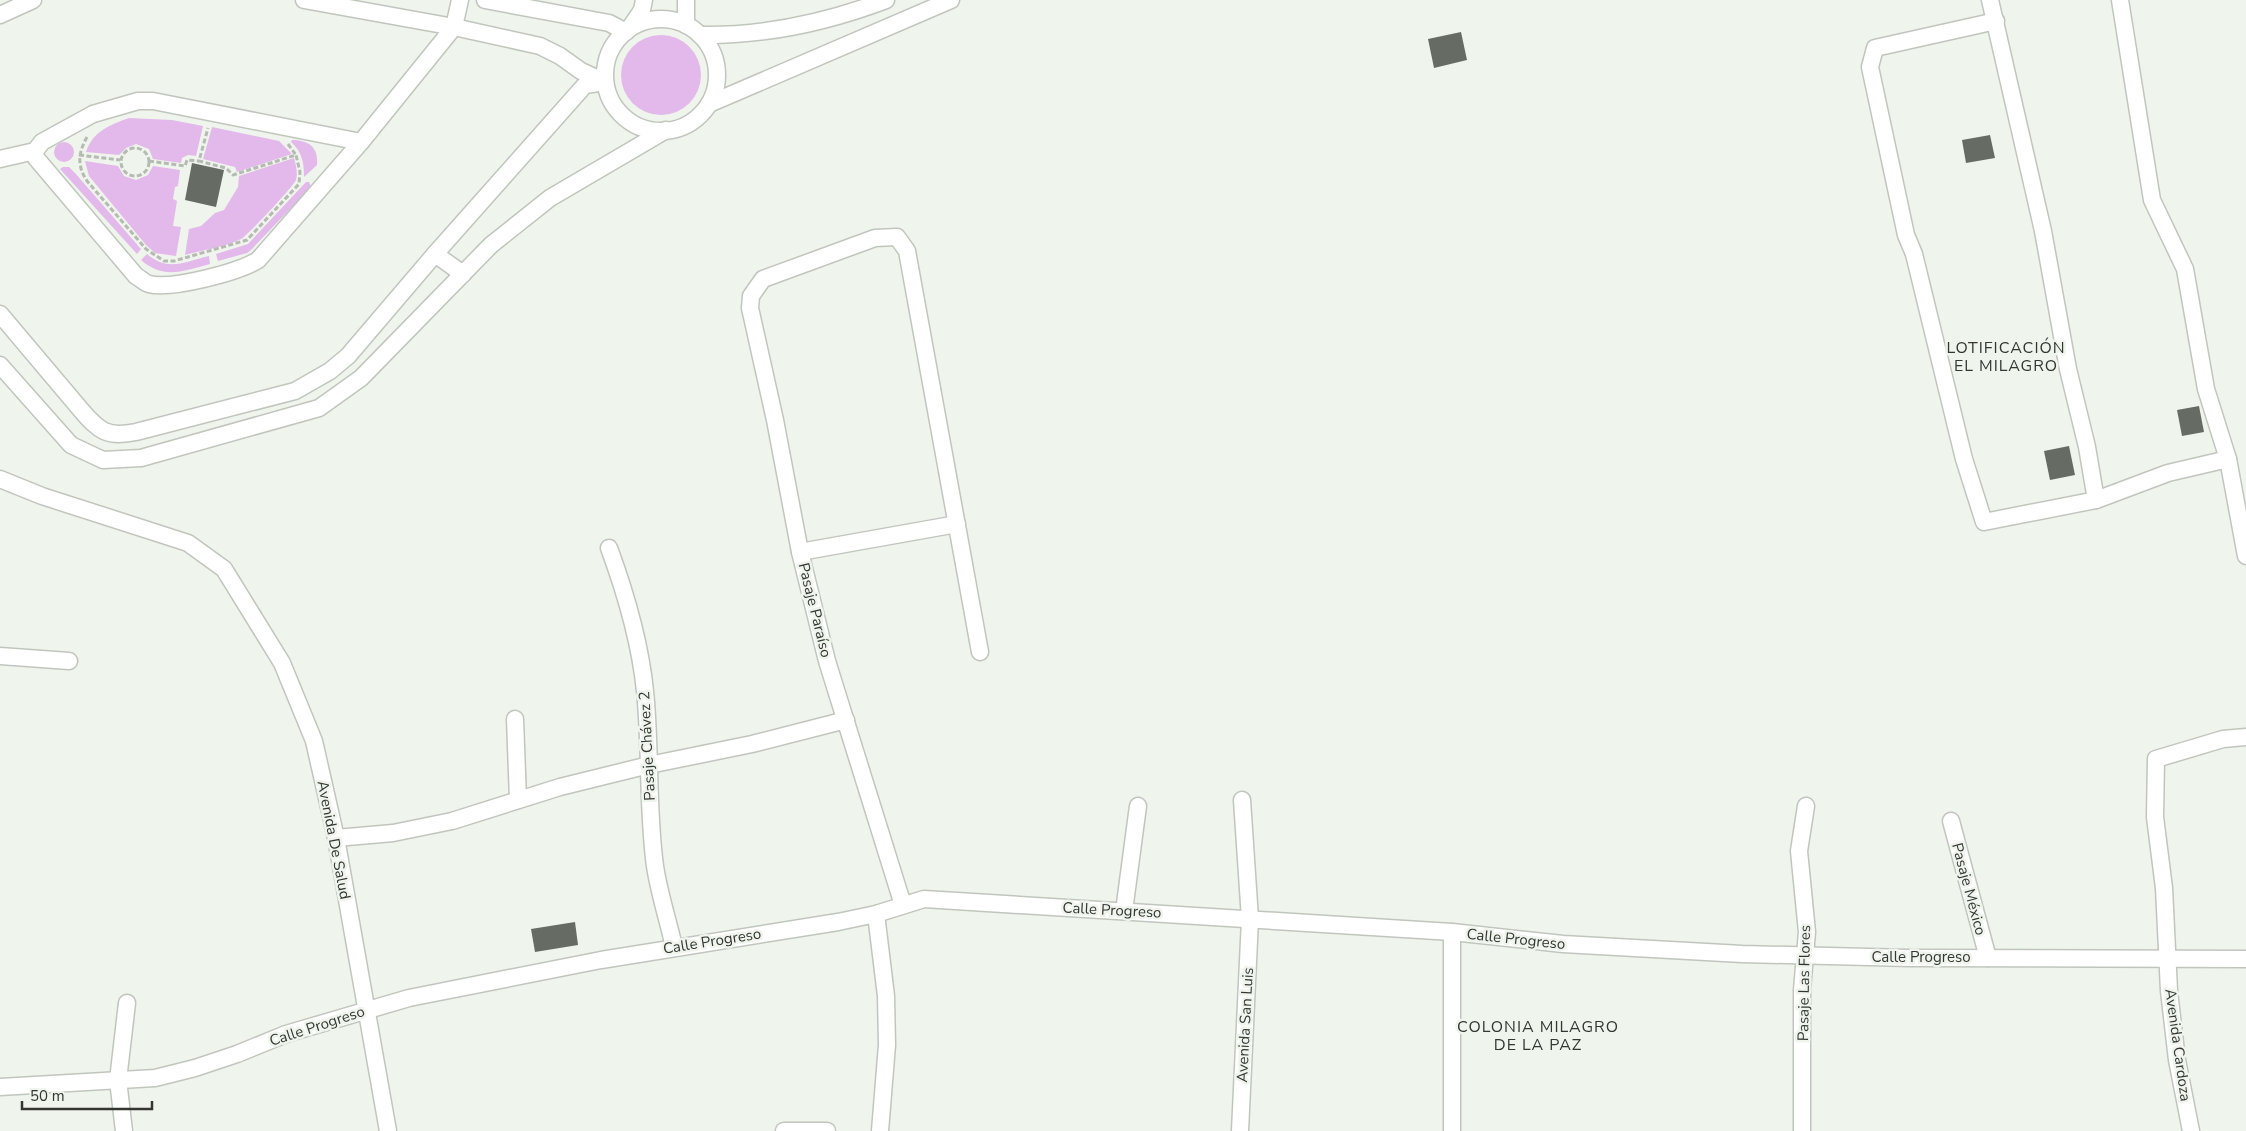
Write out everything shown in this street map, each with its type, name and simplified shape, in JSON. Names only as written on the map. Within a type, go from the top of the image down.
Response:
[{"type":"street","points":[[0,15],[33,0]]},
{"type":"street","points":[[304,0],[454,27],[540,46],[560,56],[581,71],[605,82]]},
{"type":"street","points":[[35,151],[36,158],[136,276],[148,284],[171,286],[247,267],[258,260],[361,142],[454,27],[460,0]]},
{"type":"street","points":[[485,0],[609,23],[627,30],[651,20],[675,20],[686,25],[700,35],[712,53],[716,65],[717,79],[709,104]]},
{"type":"street","points":[[644,0],[642,10],[612,46],[607,58],[605,82],[608,94],[621,114],[641,127],[666,130]]},
{"type":"street","points":[[686,0],[686,25]]},
{"type":"street","points":[[700,35],[738,35],[775,30],[841,16],[886,0]]},
{"type":"street","points":[[0,365],[71,445],[103,460],[141,458],[319,408],[339,396],[362,378],[491,245],[550,198],[666,130],[690,122],[709,104],[951,0]]},
{"type":"street","points":[[1990,0],[2042,230],[2068,368],[2087,447],[2096,500]]},
{"type":"street","points":[[2120,0],[2152,200],[2185,269],[2206,388],[2228,459],[2246,556]]},
{"type":"street","points":[[1996,21],[1875,48],[1870,67],[1906,235],[1914,254],[1964,458],[1984,522],[2096,500],[2168,473],[2228,459]]},
{"type":"street","points":[[0,314],[87,417],[105,433],[120,435],[295,391],[330,371],[348,356],[435,254],[586,84],[605,82]]},
{"type":"street","points":[[0,159],[35,151],[42,142],[93,114],[130,103],[153,101],[361,142]]},
{"type":"street","name":"Pasaje Paraíso","points":[[903,905],[827,661],[800,552],[775,420],[750,308],[751,296],[763,279],[876,238],[897,237],[907,251],[957,524]]},
{"type":"street","points":[[435,254],[463,274]]},
{"type":"street","points":[[0,376],[16,383]]},
{"type":"street","points":[[211,412],[219,436]]},
{"type":"street","name":"Avenida De Salud","points":[[0,478],[42,496],[188,544],[224,569],[282,663],[314,741],[336,838],[365,1010],[388,1131]]},
{"type":"street","points":[[800,552],[957,524],[980,652]]},
{"type":"street","name":"Pasaje Chávez 2","points":[[609,548],[624,591],[638,643],[645,690],[650,814],[655,867],[674,947]]},
{"type":"street","points":[[0,656],[69,661]]},
{"type":"street","points":[[515,719],[518,800]]},
{"type":"street","points":[[336,838],[393,833],[444,823],[560,787],[649,765],[752,744],[846,720]]},
{"type":"street","name":"Avenida Cardoza","points":[[2191,1131],[2177,1060],[2169,991],[2164,888],[2155,816],[2156,759],[2223,739],[2246,737]]},
{"type":"street","name":"Avenida San Luis","points":[[1240,1131],[1250,919],[1242,800]]},
{"type":"street","points":[[1124,911],[1138,806]]},
{"type":"street","name":"Pasaje Las Flores","points":[[1802,1131],[1802,990],[1807,932],[1799,850],[1806,806]]},
{"type":"street","name":"Pasaje México","points":[[1951,821],[1988,958]]},
{"type":"street","name":"Calle Progreso","points":[[0,1087],[155,1078],[195,1068],[237,1054],[286,1034],[410,998],[674,947],[838,922],[876,914],[924,899],[1452,932],[1612,947],[1805,956],[2246,959]]},
{"type":"street","points":[[876,914],[886,996],[887,1045],[880,1131]]},
{"type":"street","points":[[1452,932],[1452,1131]]},
{"type":"street","points":[[124,1131],[118,1080],[127,1003]]},
{"type":"street","points":[[784,1131],[826,1131]]},
{"type":"path","points":[[199,161],[211,112]]},
{"type":"path","points":[[94,130],[87,137],[79,155],[80,167],[87,181],[146,249],[164,261],[183,260],[247,240],[299,184],[304,181]]},
{"type":"path","points":[[286,142],[296,155],[300,172],[299,184]]},
{"type":"path","points":[[134,148],[144,151],[149,162],[145,173],[133,177],[122,169],[120,160],[125,152],[134,148]]},
{"type":"path","points":[[79,155],[120,160]]},
{"type":"path","points":[[149,162],[186,166],[189,159],[226,168],[233,175],[296,155]]},
{"type":"shaded area","points":[[661,35],[676,38],[689,47],[698,60],[701,75],[698,90],[689,103],[676,112],[661,115],[646,112],[633,103],[624,90],[621,75],[624,60],[633,47],[646,38]]},
{"type":"shaded area","points":[[129,118],[172,120],[203,126],[196,156],[188,155],[182,158],[181,163],[153,159],[149,149],[136,144],[126,148],[119,155],[86,152],[93,139],[103,130]]},
{"type":"shaded area","points":[[212,127],[279,141],[292,154],[237,172],[235,167],[203,159]]},
{"type":"shaded area","points":[[292,140],[307,143],[314,149],[316,154],[317,165],[304,177],[302,158],[291,142]]},
{"type":"shaded area","points":[[64,142],[71,145],[74,152],[71,159],[64,162],[57,159],[54,152],[57,145]]},
{"type":"shaded area","points":[[294,158],[297,172],[296,180],[279,201],[245,236],[228,244],[185,255],[189,229],[201,226],[215,213],[224,210],[238,187],[239,176]]},
{"type":"shaded area","points":[[85,161],[118,166],[124,176],[136,180],[148,175],[153,166],[180,170],[178,186],[175,187],[173,199],[177,201],[173,226],[181,227],[176,256],[155,253],[146,245],[89,176]]},
{"type":"shaded area","points":[[69,167],[75,173],[141,249],[137,254],[60,169]]},
{"type":"shaded area","points":[[306,182],[309,182],[311,187],[251,250],[247,253],[218,261],[216,254],[248,244]]},
{"type":"shaded area","points":[[147,254],[155,260],[169,264],[184,263],[209,256],[210,264],[182,271],[166,272],[149,266],[141,260]]},
{"type":"building","points":[[1461,32],[1467,60],[1434,68],[1428,39]]},
{"type":"building","points":[[1990,135],[1995,158],[1966,163],[1962,140]]},
{"type":"building","points":[[192,163],[224,170],[216,207],[185,200]]},
{"type":"building","points":[[2199,406],[2204,432],[2182,436],[2177,410]]},
{"type":"building","points":[[2069,446],[2075,475],[2050,480],[2044,451]]},
{"type":"building","points":[[575,922],[578,945],[535,952],[531,929]]},
{"type":"district","name":"LOTIFICACIÓN EL MILAGRO","points":[[2006,356]]},
{"type":"district","name":"COLONIA MILAGRO DE LA PAZ","points":[[1538,1035]]}]
